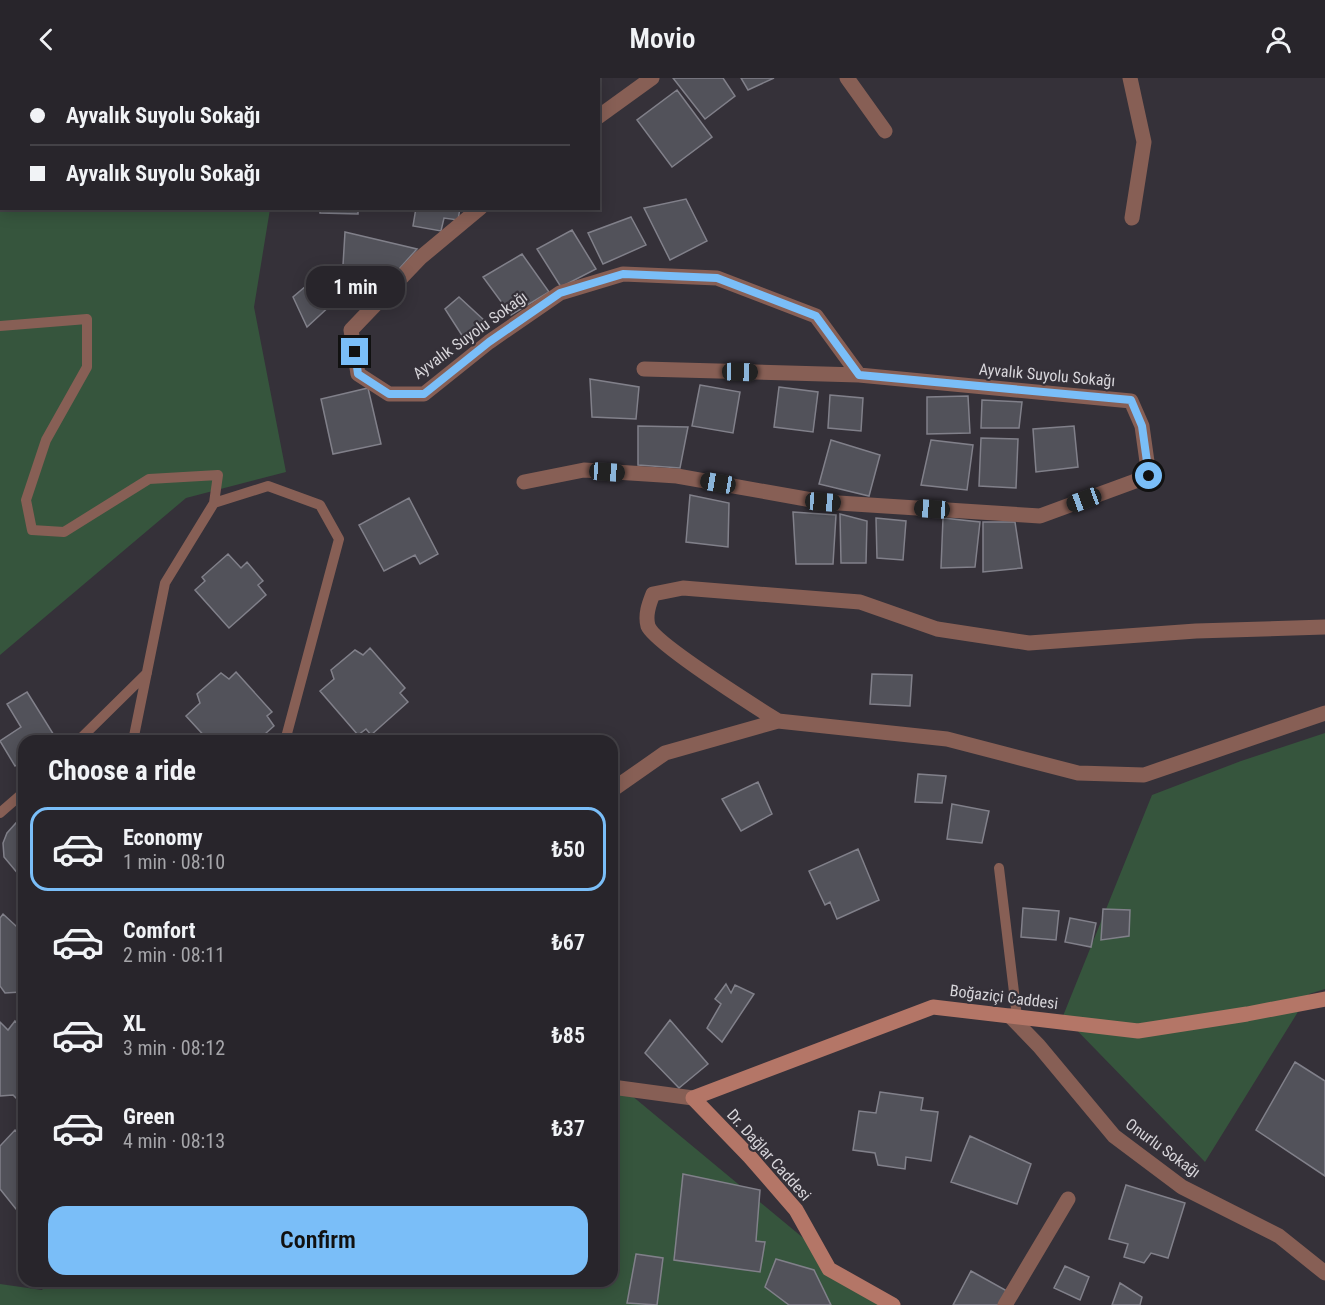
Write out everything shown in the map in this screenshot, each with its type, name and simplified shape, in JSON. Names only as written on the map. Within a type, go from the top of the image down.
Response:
[{"type":"street","points":[[600,116],[652,78]]},
{"type":"street","points":[[847,78],[885,131]]},
{"type":"street","points":[[1130,78],[1144,142],[1132,218]]},
{"type":"street","name":"Ayvalık Suyolu Sokağı","points":[[478,210],[420,258],[351,330],[358,374],[389,394],[424,394],[489,342],[560,293],[623,274],[717,278],[816,316],[859,375]]},
{"type":"street","name":"Ayvalık Suyolu Sokağı","points":[[524,482],[584,470],[676,476],[823,502],[1040,516],[1149,476],[1142,426],[1131,400],[859,375],[644,369]]},
{"type":"street","points":[[778,721],[664,644],[648,627],[647,611],[653,594],[682,588],[860,602],[937,629],[1029,643],[1196,631],[1325,627]]},
{"type":"street","points":[[618,786],[665,753],[778,721],[947,739],[1078,773],[1144,775],[1325,713]]},
{"type":"street","name":"Boğaziçi Caddesi","points":[[693,1098],[933,1007],[1138,1031],[1325,999]]},
{"type":"street","name":"Onurlu Sokağı","points":[[1013,1017],[1114,1136],[1182,1187],[1279,1236],[1325,1273]]},
{"type":"street","points":[[618,1088],[693,1098]]},
{"type":"street","name":"Dr. Dağlar Caddesi","points":[[693,1098],[750,1157],[796,1210],[829,1269],[893,1305]]},
{"type":"street","points":[[1005,1305],[1068,1199]]},
{"type":"lane","points":[[0,326],[87,319],[87,367],[46,440],[26,500],[32,530],[64,532],[149,479],[218,475],[214,503],[165,583],[134,735]]},
{"type":"lane","points":[[214,503],[268,486],[320,504],[339,539],[287,735]]},
{"type":"lane","points":[[84,735],[147,672]]},
{"type":"lane","points":[[0,813],[18,797]]},
{"type":"lane","points":[[999,868],[1013,1017]]},
{"type":"green space","points":[[0,210],[270,210],[254,307],[286,472],[186,498],[0,655]]},
{"type":"green space","points":[[1325,733],[1325,989],[1309,994],[1205,1162],[1063,1016],[1152,795],[1241,761]]},
{"type":"green space","points":[[618,1092],[631,1095],[884,1305],[0,1305],[0,1284],[42,1290],[44,1287],[618,1287]]},
{"type":"building","points":[[673,78],[723,78],[735,96],[705,119]]},
{"type":"building","points":[[741,78],[774,78],[748,90]]},
{"type":"building","points":[[677,90],[712,137],[672,167],[637,120]]},
{"type":"building","points":[[686,199],[707,241],[670,260],[644,208]]},
{"type":"building","points":[[320,210],[358,210],[358,214],[320,213]]},
{"type":"building","points":[[416,210],[460,210],[458,220],[444,218],[441,231],[413,226]]},
{"type":"building","points":[[631,217],[646,245],[603,264],[588,233]]},
{"type":"building","points":[[572,230],[596,269],[561,287],[537,249]]},
{"type":"building","points":[[345,232],[417,249],[372,299],[341,298]]},
{"type":"building","points":[[522,254],[549,292],[511,315],[483,277]]},
{"type":"building","points":[[325,270],[333,303],[307,327],[293,297]]},
{"type":"building","points":[[459,297],[486,322],[465,340],[445,309]]},
{"type":"building","points":[[590,379],[639,387],[636,419],[592,417]]},
{"type":"building","points":[[700,385],[740,392],[733,433],[692,426]]},
{"type":"building","points":[[779,387],[818,392],[813,432],[774,427]]},
{"type":"building","points":[[368,388],[381,444],[333,454],[321,399]]},
{"type":"building","points":[[830,395],[863,398],[861,431],[828,428]]},
{"type":"building","points":[[968,396],[970,433],[927,434],[927,397]]},
{"type":"building","points":[[982,400],[1022,402],[1019,428],[981,428]]},
{"type":"building","points":[[638,426],[688,427],[680,468],[638,465]]},
{"type":"building","points":[[1074,426],[1078,467],[1036,472],[1033,429]]},
{"type":"building","points":[[981,438],[1018,439],[1016,488],[979,486]]},
{"type":"building","points":[[831,440],[880,455],[869,496],[819,484]]},
{"type":"building","points":[[931,440],[973,445],[967,490],[921,485]]},
{"type":"building","points":[[690,495],[729,503],[728,547],[686,542]]},
{"type":"building","points":[[409,498],[438,554],[420,564],[415,555],[384,571],[359,525]]},
{"type":"building","points":[[793,512],[836,515],[833,564],[796,564]]},
{"type":"building","points":[[840,514],[867,521],[866,563],[841,563]]},
{"type":"building","points":[[876,518],[906,521],[903,560],[877,558]]},
{"type":"building","points":[[943,518],[980,522],[975,567],[941,568]]},
{"type":"building","points":[[983,522],[1015,522],[1022,568],[983,572]]},
{"type":"building","points":[[228,554],[241,568],[247,562],[263,581],[258,585],[266,595],[229,628],[195,590],[205,581],[202,577]]},
{"type":"building","points":[[370,648],[405,688],[400,693],[408,702],[371,735],[366,729],[358,735],[320,691],[334,679],[331,670],[355,650],[363,655]]},
{"type":"building","points":[[236,672],[272,712],[267,716],[274,726],[264,735],[203,735],[186,716],[200,703],[197,694],[221,673],[229,679]]},
{"type":"building","points":[[872,674],[912,675],[910,706],[870,704]]},
{"type":"building","points":[[27,692],[54,735],[18,735],[18,764],[15,766],[0,741],[21,727],[7,704]]},
{"type":"building","points":[[918,774],[946,776],[942,803],[915,802]]},
{"type":"building","points":[[758,782],[772,814],[741,831],[722,799]]},
{"type":"building","points":[[952,804],[989,811],[982,843],[947,839]]},
{"type":"building","points":[[18,821],[18,874],[4,857],[3,843],[7,833]]},
{"type":"building","points":[[858,849],[879,900],[837,919],[830,902],[825,905],[809,871]]},
{"type":"building","points":[[1023,908],[1059,911],[1056,940],[1021,937]]},
{"type":"building","points":[[1103,909],[1130,910],[1129,936],[1101,940]]},
{"type":"building","points":[[3,914],[16,926],[18,924],[18,992],[5,993],[0,986],[0,918]]},
{"type":"building","points":[[1070,918],[1096,923],[1091,947],[1065,942]]},
{"type":"building","points":[[726,984],[731,993],[735,985],[754,994],[722,1042],[707,1028],[721,1004],[715,999]]},
{"type":"building","points":[[670,1020],[708,1064],[679,1088],[645,1053]]},
{"type":"building","points":[[15,1021],[18,1024],[18,1100],[13,1095],[0,1096],[0,1022],[8,1030]]},
{"type":"building","points":[[1295,1062],[1325,1081],[1325,1176],[1256,1130]]},
{"type":"building","points":[[880,1092],[923,1098],[921,1110],[938,1112],[931,1161],[906,1157],[905,1169],[878,1165],[875,1153],[853,1150],[859,1111],[876,1113]]},
{"type":"building","points":[[15,1130],[18,1133],[18,1209],[0,1189],[0,1146]]},
{"type":"building","points":[[970,1136],[1031,1164],[1017,1204],[951,1182]]},
{"type":"building","points":[[683,1174],[760,1190],[756,1241],[765,1242],[760,1272],[674,1260]]},
{"type":"building","points":[[1126,1185],[1185,1203],[1168,1258],[1151,1253],[1144,1263],[1124,1257],[1128,1244],[1109,1239]]},
{"type":"building","points":[[636,1254],[663,1258],[657,1305],[627,1303]]},
{"type":"building","points":[[776,1259],[814,1270],[831,1305],[789,1305],[765,1287]]},
{"type":"building","points":[[1065,1266],[1089,1277],[1080,1300],[1054,1288]]},
{"type":"building","points":[[971,1271],[1007,1291],[999,1305],[953,1305]]},
{"type":"building","points":[[1120,1283],[1142,1297],[1140,1305],[1112,1305]]},
{"type":"route","points":[[355,352],[358,374],[389,394],[424,394],[489,342],[560,293],[623,274],[717,278],[816,316],[859,375],[1131,400],[1142,426],[1149,476]]}]
